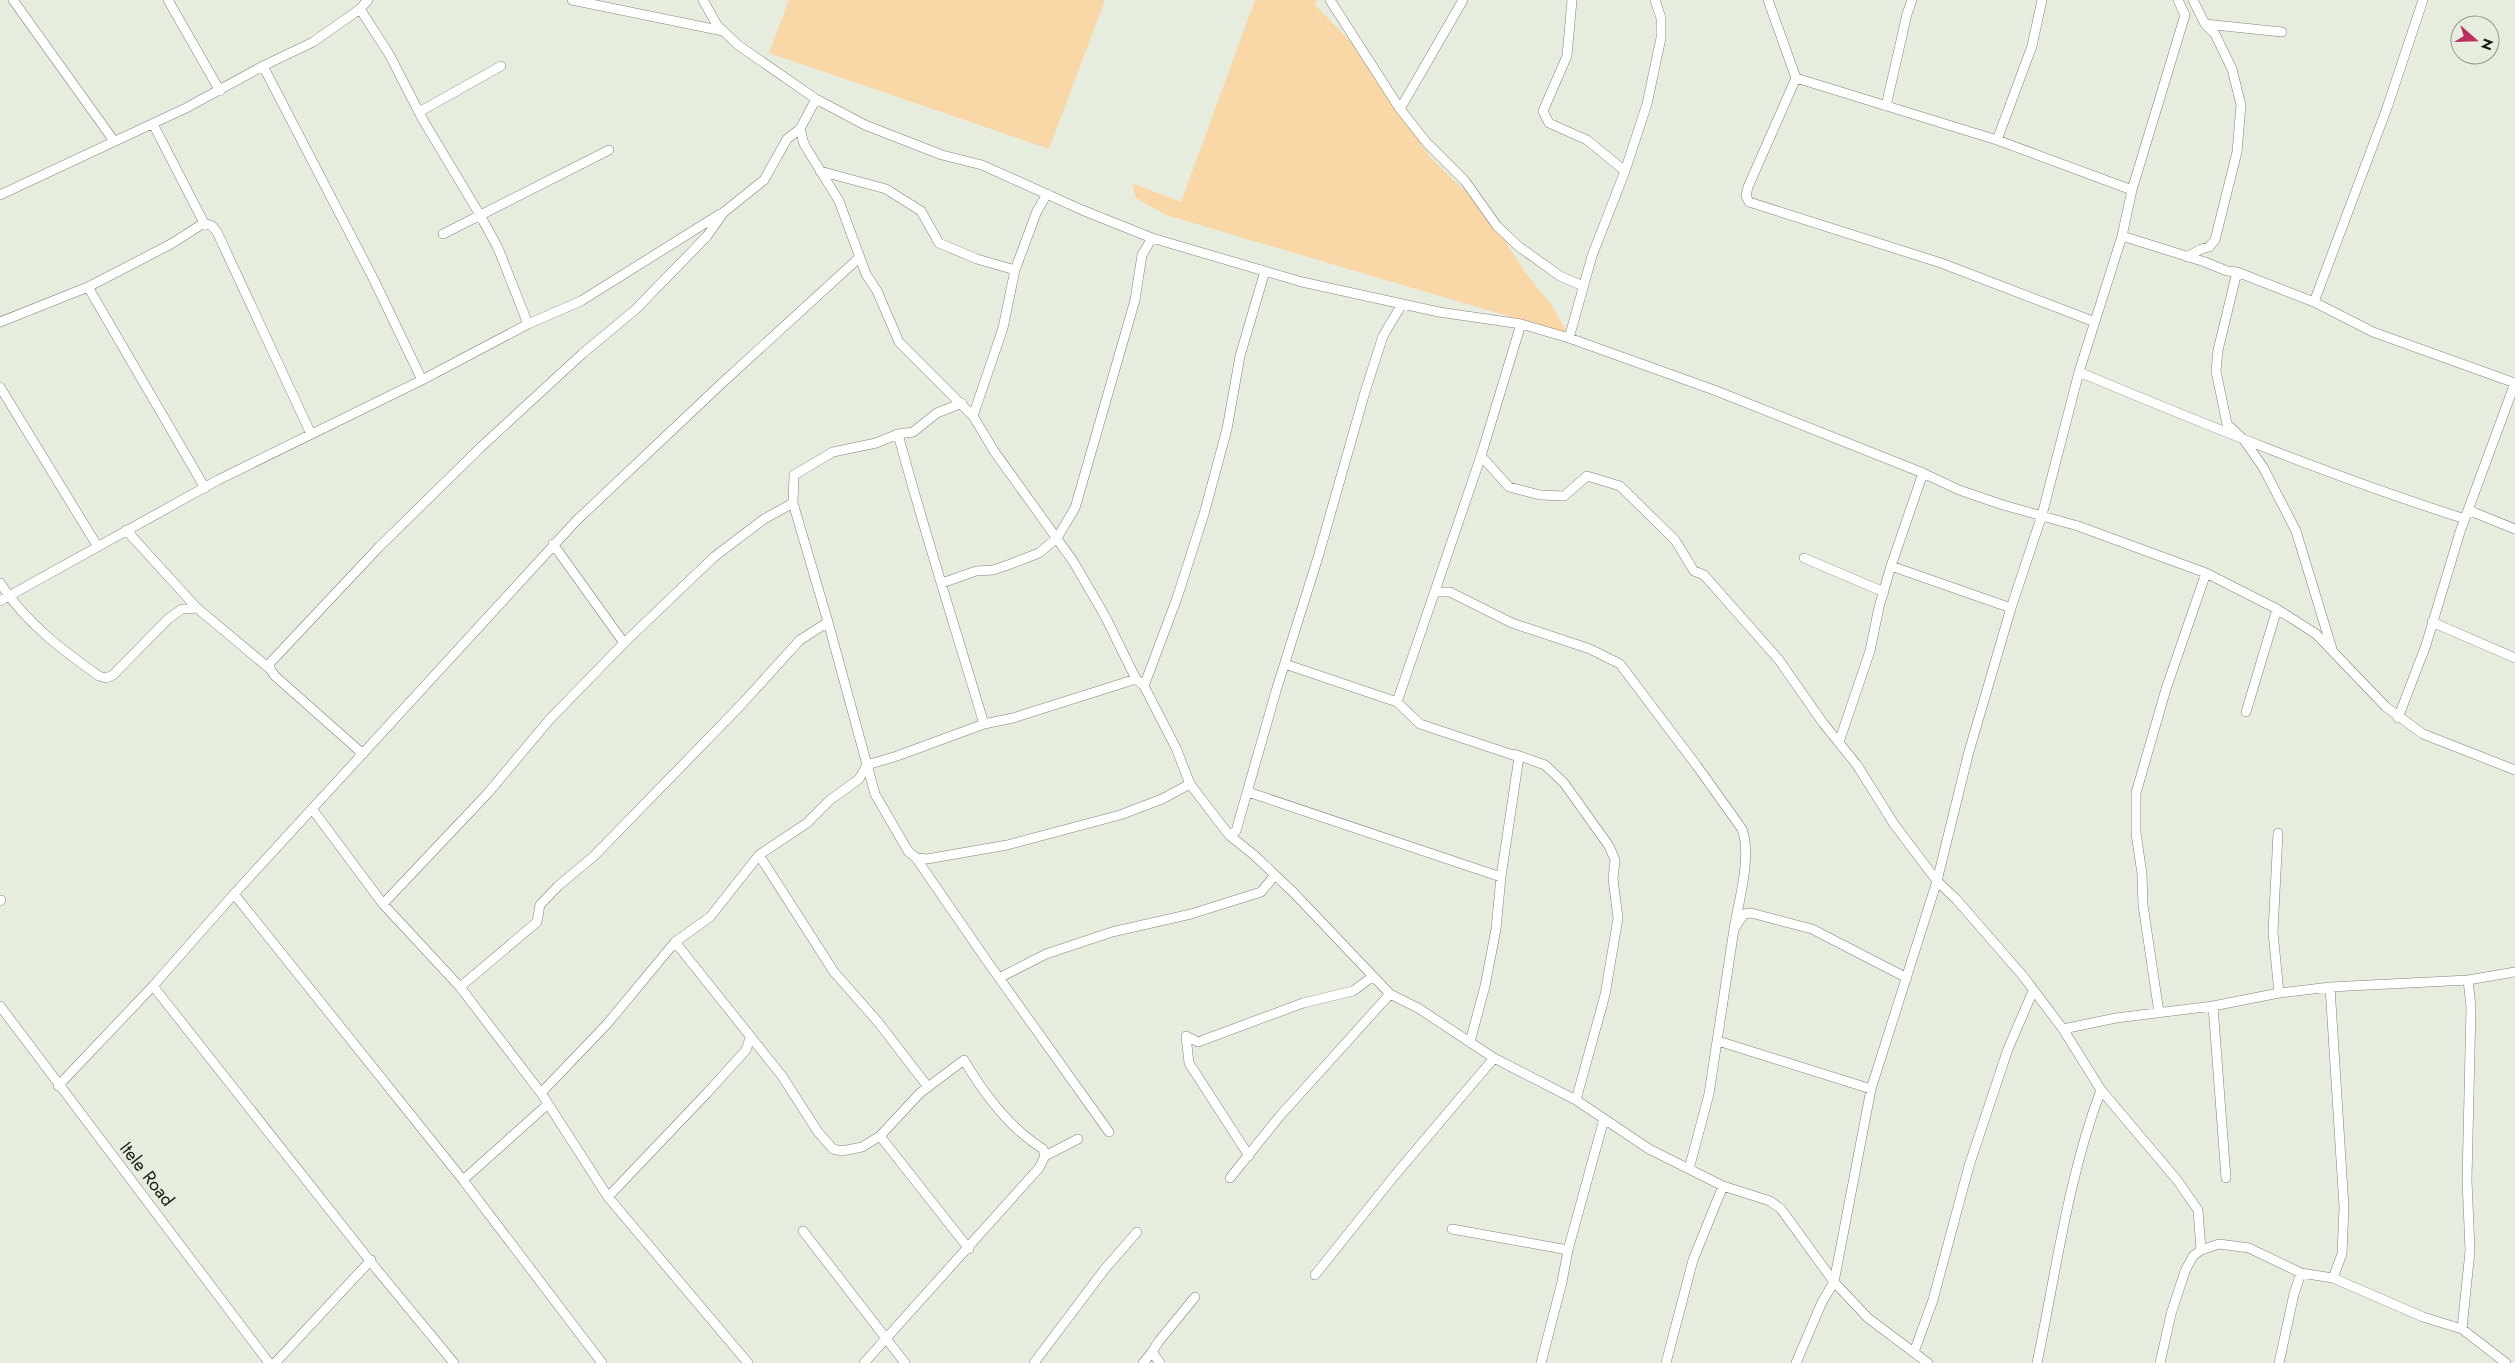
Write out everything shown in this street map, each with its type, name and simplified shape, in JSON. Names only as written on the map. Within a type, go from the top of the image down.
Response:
[{"type":"street","points":[[13,0],[114,141]]},
{"type":"street","points":[[168,0],[220,91]]},
{"type":"street","points":[[1,191],[153,124],[220,91],[263,66],[313,42],[360,9],[368,0]]},
{"type":"street","points":[[572,0],[723,31]]},
{"type":"street","points":[[703,0],[723,31],[738,45],[816,99],[865,125],[942,155],[982,165],[1152,238],[1302,282],[1439,312],[1521,324],[1569,338],[1714,390],[2003,506],[2042,515],[2162,555],[2206,573],[2277,609],[2316,634],[2398,718],[2423,734],[2515,770]]},
{"type":"street","points":[[1330,0],[1400,109],[1427,144],[1465,181],[1497,226],[1518,246],[1560,276],[1583,286]]},
{"type":"street","points":[[1400,109],[1463,0]]},
{"type":"street","points":[[1572,0],[1567,56],[1543,111],[1549,123],[1587,140],[1625,171]]},
{"type":"street","points":[[1569,338],[1583,286],[1647,104],[1660,45],[1661,18],[1654,0]]},
{"type":"street","points":[[1768,0],[1796,78],[1748,187],[1746,196],[1749,202],[1941,263],[2095,322]]},
{"type":"street","points":[[1886,106],[1906,14],[1912,0]]},
{"type":"street","points":[[1997,140],[2032,46],[2042,0]]},
{"type":"street","points":[[2178,0],[2185,15]]},
{"type":"street","points":[[1796,1363],[1822,1302],[1834,1282],[1871,1089],[1937,880],[1968,755],[2011,608],[2042,515],[2079,372],[2122,236],[2132,190],[2188,0]]},
{"type":"street","points":[[2187,257],[2209,247],[2215,240],[2237,152],[2240,106],[2232,69],[2215,34],[2205,24],[2193,0]]},
{"type":"street","points":[[2314,302],[2387,108],[2423,0]]},
{"type":"street","points":[[360,9],[389,54],[419,112],[498,248],[528,324]]},
{"type":"street","points":[[2205,24],[2282,32]]},
{"type":"street","points":[[263,66],[374,280],[422,380]]},
{"type":"street","points":[[419,112],[501,66]]},
{"type":"street","points":[[1796,78],[1997,140],[2132,190]]},
{"type":"street","points":[[0,602],[126,530],[205,488],[422,380],[528,324],[581,301],[724,212],[764,180],[787,138],[800,129],[816,99]]},
{"type":"street","points":[[153,124],[204,224]]},
{"type":"street","points":[[800,129],[804,144],[839,200],[860,257],[899,342],[973,416],[994,451],[1057,538],[1105,616],[1136,679],[1144,686],[1176,748],[1190,784],[1229,835],[1275,875],[1390,994],[1418,1008],[1494,1058],[1576,1100],[1649,1149],[1723,1186],[1770,1201],[1781,1210],[1834,1282],[1868,1318],[1928,1363]]},
{"type":"street","points":[[443,234],[609,150]]},
{"type":"street","points":[[820,171],[886,189],[921,211],[938,243],[977,259],[1015,270]]},
{"type":"street","points":[[973,416],[1003,328],[1015,270],[1036,211],[1047,194]]},
{"type":"street","points":[[270,669],[270,663],[277,654],[343,588],[379,547],[488,440],[582,354],[636,309],[707,236],[724,212]]},
{"type":"street","points":[[0,322],[88,287],[171,244],[204,224],[212,226],[217,232],[311,434]]},
{"type":"street","points":[[2122,236],[2227,271],[2237,272],[2314,302],[2373,332],[2515,383],[2468,510],[2432,622],[2398,718]]},
{"type":"street","points":[[942,583],[976,571],[993,570],[1039,553],[1057,538],[1075,508],[1135,300],[1142,255],[1152,238]]},
{"type":"street","points":[[58,1086],[153,986],[234,894],[313,810],[553,544],[721,384],[860,257]]},
{"type":"street","points":[[1144,686],[1177,598],[1204,514],[1227,429],[1240,356],[1265,271]]},
{"type":"street","points":[[2237,272],[2218,350],[2216,370],[2227,424],[2244,440],[2263,467],[2296,531],[2332,652]]},
{"type":"street","points":[[88,287],[205,488]]},
{"type":"street","points":[[1229,835],[1236,831],[1383,336],[1402,304]]},
{"type":"street","points":[[1397,702],[1481,456],[1521,324]]},
{"type":"street","points":[[2079,372],[2244,440],[2406,500],[2465,519]]},
{"type":"street","points":[[0,387],[98,547]]},
{"type":"street","points":[[962,403],[938,413],[913,432],[898,434],[876,443],[833,452],[794,475],[793,503],[875,794],[908,851],[916,858],[1109,1132]]},
{"type":"street","points":[[898,434],[922,525],[942,583],[984,724]]},
{"type":"street","points":[[1481,456],[1509,487],[1540,495],[1564,496],[1587,476],[1620,486],[1675,540],[1694,571],[1704,575],[1779,660],[1857,765],[1894,824],[1937,880],[2023,976],[2033,992],[2063,1029],[2101,1090],[2177,1180],[2198,1210],[2201,1250]]},
{"type":"street","points":[[1839,742],[1870,651],[1891,566],[1923,473]]},
{"type":"street","points":[[383,904],[488,793],[550,719],[624,643],[714,557],[764,519],[793,503]]},
{"type":"street","points":[[2468,510],[2515,529]]},
{"type":"street","points":[[126,530],[197,608],[270,669],[363,754]]},
{"type":"street","points":[[553,544],[624,643]]},
{"type":"street","points":[[1804,558],[1884,592]]},
{"type":"street","points":[[1891,566],[2011,608]]},
{"type":"street","points":[[2159,1013],[2143,906],[2142,874],[2136,833],[2136,793],[2166,689],[2206,573]]},
{"type":"street","points":[[0,583],[9,597],[42,632],[94,673],[106,678],[126,663],[168,619],[182,609],[197,608]]},
{"type":"street","points":[[1435,592],[1450,592],[1512,623],[1590,649],[1620,664],[1742,829],[1746,840],[1745,854],[1718,1041],[1708,1094],[1689,1169]]},
{"type":"street","points":[[2246,712],[2277,609]]},
{"type":"street","points":[[2316,634],[2321,612]]},
{"type":"street","points":[[460,987],[537,922],[540,905],[552,892],[594,856],[740,706],[800,640],[828,622]]},
{"type":"street","points":[[2432,622],[2515,658]]},
{"type":"street","points":[[1285,664],[1397,702],[1420,724],[1545,765],[1564,782],[1609,846],[1615,860],[1613,879],[1618,918],[1604,995],[1576,1100]]},
{"type":"street","points":[[541,1093],[607,1024],[674,942],[710,916],[759,855],[807,823],[830,800],[859,779],[867,765],[906,753],[984,724],[1023,715],[1136,679]]},
{"type":"street","points":[[1470,1042],[1485,986],[1496,929],[1501,877],[1519,757],[1509,752]]},
{"type":"street","points":[[916,858],[926,859],[1007,844],[1120,815],[1162,799],[1190,784]]},
{"type":"street","points":[[1248,792],[1501,877]]},
{"type":"street","points":[[313,810],[383,904],[460,987],[541,1093],[608,1197],[748,1363]]},
{"type":"street","points":[[2278,833],[2273,932],[2279,993]]},
{"type":"street","points":[[759,855],[834,972],[878,1022],[928,1087]]},
{"type":"street","points":[[999,978],[1046,954],[1112,932],[1191,914],[1261,892],[1275,875]]},
{"type":"street","points":[[234,894],[463,1180],[602,1363]]},
{"type":"street","points":[[1734,929],[1744,914],[1750,913],[1812,929],[1907,978]]},
{"type":"street","points":[[674,942],[782,1076],[818,1132],[833,1149],[842,1151],[862,1146],[880,1136],[928,1087],[964,1060],[984,1094],[1030,1141],[1043,1149],[1045,1156]]},
{"type":"street","points":[[2063,1029],[2116,1018],[2213,1006],[2279,993],[2330,987],[2468,980],[2515,972]]},
{"type":"street","points":[[1249,1156],[1189,1064],[1186,1036],[1198,1042],[1303,1003],[1353,991],[1372,976]]},
{"type":"street","points":[[2462,1329],[2470,1251],[2468,1170],[2471,1007],[2468,980]]},
{"type":"street","points":[[153,986],[454,1363]]},
{"type":"street","points":[[2330,987],[2344,1207],[2342,1254],[2333,1278]]},
{"type":"street","points":[[1914,1352],[1933,1300],[1970,1166],[2008,1049],[2033,992]]},
{"type":"street","points":[[1230,1178],[1279,1117],[1390,994]]},
{"type":"street","name":"Itele Road","points":[[0,1006],[58,1086],[169,1228],[268,1363]]},
{"type":"street","points":[[2213,1006],[2226,1178]]},
{"type":"street","points":[[608,1197],[746,1050],[750,1038]]},
{"type":"street","points":[[1718,1041],[1871,1089]]},
{"type":"street","points":[[1315,1275],[1395,1175],[1494,1058]]},
{"type":"street","points":[[2037,1363],[2076,1174],[2090,1120],[2101,1090]]},
{"type":"street","points":[[463,1180],[548,1104]]},
{"type":"street","points":[[1541,1363],[1562,1282],[1568,1250],[1604,1119]]},
{"type":"street","points":[[880,1136],[969,1249]]},
{"type":"street","points":[[864,1363],[969,1249],[1039,1168],[1045,1156],[1078,1139]]},
{"type":"street","points":[[1666,1363],[1693,1260],[1723,1186]]},
{"type":"street","points":[[1452,1229],[1568,1250]]},
{"type":"street","points":[[803,1231],[905,1363]]},
{"type":"street","points":[[1034,1363],[1104,1270],[1137,1232]]},
{"type":"street","points":[[2160,1363],[2182,1279],[2193,1256],[2201,1250],[2219,1244],[2249,1248],[2301,1273],[2333,1278],[2424,1317],[2462,1329],[2506,1363]]},
{"type":"street","points":[[275,1363],[371,1260]]},
{"type":"street","points":[[2279,1363],[2294,1294],[2301,1273]]},
{"type":"street","points":[[1143,1363],[1195,1297]]},
{"type":"street","points":[[1152,1352],[1160,1363]]},
{"type":"shaded area","points":[[789,0],[1105,0],[1049,149],[769,53]]},
{"type":"shaded area","points":[[1255,0],[1316,0],[1315,5],[1354,45],[1431,158],[1485,210],[1525,272],[1553,307],[1568,334],[1166,215],[1136,198],[1132,183],[1181,202]]}]
